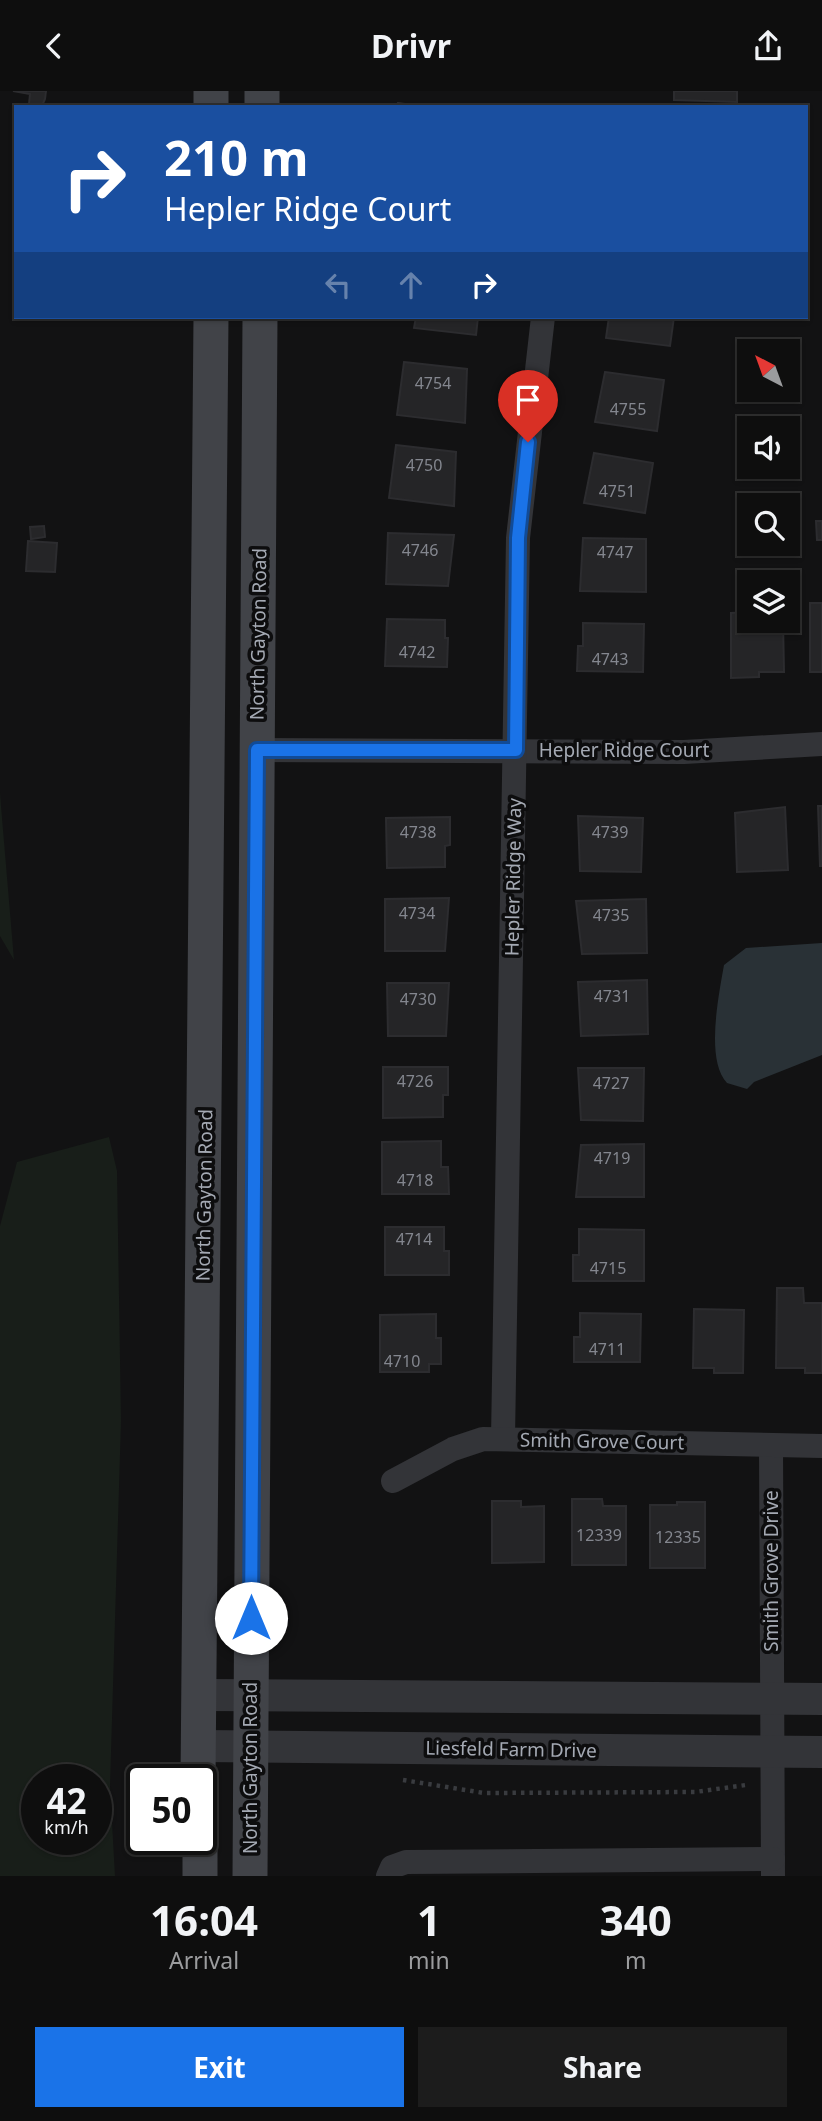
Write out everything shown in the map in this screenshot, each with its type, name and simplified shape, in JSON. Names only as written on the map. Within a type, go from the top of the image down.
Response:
[{"type":"main road","name":"North Gayton Road","points":[[199,1763],[211,319]]},
{"type":"main road","name":"North Gayton Road","points":[[250,1876],[260,319]]},
{"type":"main road","points":[[200,1855],[200,1876]]},
{"type":"street","name":"Hepler Ridge Way","points":[[503,1438],[518,538],[543,319]]},
{"type":"street","name":"Hepler Ridge Court","points":[[257,750],[684,752],[822,744]]},
{"type":"street","name":"Smith Grove Court","points":[[393,1481],[468,1442],[503,1438],[822,1446]]},
{"type":"street","name":"Smith Grove Drive","points":[[771,1445],[773,1867]]},
{"type":"street","points":[[200,1695],[822,1699]]},
{"type":"street","name":"Liesfeld Farm Drive","points":[[199,1763],[250,1747],[772,1767],[822,1752]]},
{"type":"street","points":[[388,1876],[392,1867],[406,1862],[773,1867]]},
{"type":"path","points":[[395,1779],[484,1793],[695,1792],[772,1767]]},
{"type":"shaded area","points":[[0,792],[1,806],[14,960],[0,936]]},
{"type":"shaded area","points":[[822,943],[822,1055],[754,1082],[747,1089],[727,1083],[720,1073],[715,1043],[724,965],[746,948]]},
{"type":"shaded area","points":[[109,1137],[117,1171],[121,1421],[111,1764],[21,1764],[21,1855],[112,1855],[112,1822],[115,1876],[0,1876],[0,1226],[17,1162]]},
{"type":"building","points":[[13,91],[46,91],[42,105],[29,104],[30,94]]},
{"type":"building","points":[[674,91],[737,91],[737,102],[674,100]]},
{"type":"building","points":[[416,319],[478,319],[476,335],[414,328]]},
{"type":"building","points":[[609,319],[674,319],[670,346],[606,338]]},
{"type":"building","points":[[404,362],[467,369],[465,423],[397,415]]},
{"type":"building","points":[[605,372],[664,380],[657,431],[595,422]]},
{"type":"building","points":[[396,445],[456,452],[454,506],[389,498]]},
{"type":"building","points":[[594,453],[653,463],[645,513],[584,503]]},
{"type":"building","points":[[816,521],[822,521],[822,540],[817,540]]},
{"type":"building","points":[[44,526],[45,537],[31,539],[30,527]]},
{"type":"building","points":[[388,533],[454,535],[448,586],[386,584]]},
{"type":"building","points":[[583,538],[646,539],[646,592],[580,591]]},
{"type":"building","points":[[28,541],[57,543],[55,572],[26,571]]},
{"type":"building","points":[[810,603],[822,603],[822,672],[810,672]]},
{"type":"building","points":[[731,613],[737,613],[737,633],[783,633],[784,672],[759,672],[759,677],[731,678]]},
{"type":"building","points":[[387,619],[445,620],[445,638],[448,638],[447,667],[385,666]]},
{"type":"building","points":[[583,623],[644,624],[643,672],[577,671],[578,646],[583,646]]},
{"type":"building","points":[[818,806],[822,806],[822,866],[820,866]]},
{"type":"building","points":[[785,807],[788,870],[737,872],[735,813]]},
{"type":"building","points":[[578,816],[643,818],[641,872],[580,871]]},
{"type":"building","points":[[450,817],[450,845],[445,846],[445,867],[387,868],[386,818]]},
{"type":"building","points":[[449,898],[445,951],[385,951],[385,899]]},
{"type":"building","points":[[646,899],[647,953],[582,954],[576,901]]},
{"type":"building","points":[[647,980],[648,1034],[581,1036],[578,982]]},
{"type":"building","points":[[387,983],[449,983],[446,1036],[388,1036]]},
{"type":"building","points":[[383,1067],[448,1067],[448,1095],[443,1095],[443,1117],[383,1118]]},
{"type":"building","points":[[578,1068],[644,1068],[643,1121],[581,1120]]},
{"type":"building","points":[[441,1141],[441,1167],[448,1167],[449,1194],[382,1194],[382,1142]]},
{"type":"building","points":[[644,1144],[644,1197],[576,1197],[581,1145]]},
{"type":"building","points":[[385,1227],[444,1227],[444,1251],[449,1251],[449,1275],[385,1275]]},
{"type":"building","points":[[579,1229],[644,1230],[644,1281],[573,1281],[573,1255],[579,1255]]},
{"type":"building","points":[[777,1288],[803,1288],[804,1303],[822,1303],[822,1373],[805,1373],[805,1368],[776,1368]]},
{"type":"building","points":[[694,1309],[744,1310],[743,1373],[714,1373],[714,1368],[693,1368]]},
{"type":"building","points":[[580,1313],[641,1314],[640,1362],[574,1362],[574,1337],[580,1337]]},
{"type":"building","points":[[436,1314],[436,1338],[441,1338],[441,1364],[429,1364],[429,1372],[380,1372],[380,1315]]},
{"type":"building","points":[[572,1499],[602,1499],[603,1506],[626,1506],[626,1565],[572,1565]]},
{"type":"building","points":[[492,1501],[521,1501],[521,1507],[544,1506],[544,1562],[492,1563]]},
{"type":"building","points":[[677,1502],[705,1502],[705,1568],[650,1568],[650,1505],[677,1505]]},
{"type":"route","points":[[251,1618],[257,750],[516,750],[518,538],[528,442]]}]
